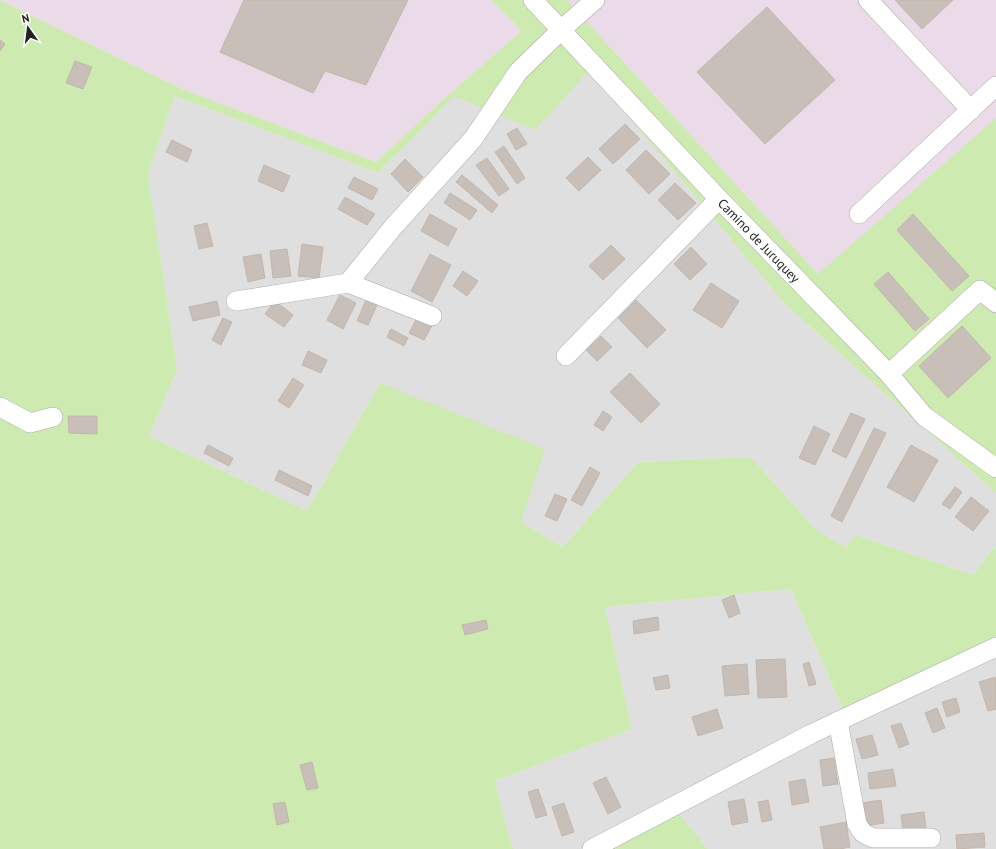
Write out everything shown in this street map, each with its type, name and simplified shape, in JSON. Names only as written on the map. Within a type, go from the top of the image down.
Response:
[{"type":"street","name":"Camino de Juruquey","points":[[533,0],[720,199],[889,374],[924,416],[996,468]]},
{"type":"street","points":[[348,284],[394,226],[473,139],[518,72],[594,0]]},
{"type":"street","points":[[868,0],[971,110]]},
{"type":"street","points":[[859,214],[996,86]]},
{"type":"street","points":[[566,356],[720,199]]},
{"type":"street","points":[[236,301],[348,284],[432,316]]},
{"type":"street","points":[[889,374],[980,290],[996,303]]},
{"type":"street","points":[[0,407],[30,423],[52,417]]},
{"type":"street","points":[[592,849],[838,722],[996,647]]},
{"type":"street","points":[[838,722],[857,824],[863,833],[873,838],[931,838]]},
{"type":"shaded area","points":[[0,0],[492,0],[521,31],[438,104],[376,162],[182,89]]},
{"type":"shaded area","points":[[567,0],[996,0],[996,440],[818,274]]},
{"type":"shaded area","points":[[590,69],[785,304],[996,493],[996,545],[973,575],[856,535],[847,548],[817,531],[751,457],[638,462],[563,547],[521,522],[380,383],[307,511],[149,436],[177,370],[148,173],[175,96],[378,173],[454,95],[535,130]]},
{"type":"shaded area","points":[[791,589],[844,712],[996,640],[996,849],[708,849],[675,809],[602,849],[515,849],[512,847],[495,781],[632,729],[605,607]]},
{"type":"green space","points":[[0,0],[182,89],[376,162],[438,104],[521,31],[492,0],[567,0],[818,274],[996,118],[996,493],[785,304],[590,70],[535,130],[454,96],[378,173],[175,96],[148,173],[177,370],[149,436],[307,511],[380,383],[545,449],[521,522],[563,547],[638,462],[751,457],[817,531],[847,548],[856,535],[973,575],[996,545],[996,640],[844,712],[791,589],[605,607],[632,729],[495,781],[512,847],[515,849],[0,849]]},
{"type":"green space","points":[[675,809],[708,849],[602,849]]},
{"type":"building","points":[[244,0],[408,0],[366,85],[325,71],[313,93],[220,52]]},
{"type":"building","points":[[895,0],[953,0],[922,29]]},
{"type":"building","points":[[767,7],[835,80],[765,144],[697,72]]},
{"type":"building","points":[[0,40],[5,44],[0,51]]},
{"type":"building","points":[[75,61],[92,67],[83,89],[66,83]]},
{"type":"building","points":[[625,124],[640,139],[613,164],[599,149]]},
{"type":"building","points":[[517,128],[527,144],[516,150],[507,134]]},
{"type":"building","points":[[172,140],[192,150],[187,162],[166,152]]},
{"type":"building","points":[[504,146],[525,178],[517,184],[495,152]]},
{"type":"building","points":[[646,150],[670,174],[649,194],[626,170]]},
{"type":"building","points":[[588,157],[601,170],[579,191],[566,178]]},
{"type":"building","points":[[487,158],[509,189],[499,196],[476,165]]},
{"type":"building","points":[[405,159],[423,177],[408,192],[391,174]]},
{"type":"building","points":[[264,165],[290,176],[283,192],[258,181]]},
{"type":"building","points":[[462,175],[498,205],[492,213],[456,182]]},
{"type":"building","points":[[354,177],[378,189],[372,200],[348,188]]},
{"type":"building","points":[[675,183],[696,203],[678,220],[658,200]]},
{"type":"building","points":[[450,193],[477,210],[470,220],[444,203]]},
{"type":"building","points":[[345,197],[375,214],[367,225],[338,209]]},
{"type":"building","points":[[430,214],[457,229],[448,246],[421,231]]},
{"type":"building","points":[[913,214],[969,276],[952,291],[897,230]]},
{"type":"building","points":[[207,223],[213,246],[199,249],[194,226]]},
{"type":"building","points":[[302,244],[323,247],[319,278],[298,276]]},
{"type":"building","points":[[611,245],[625,259],[603,280],[589,266]]},
{"type":"building","points":[[691,247],[707,264],[690,280],[674,264]]},
{"type":"building","points":[[287,249],[291,276],[273,278],[270,251]]},
{"type":"building","points":[[261,254],[265,278],[248,282],[243,257]]},
{"type":"building","points":[[430,254],[451,265],[432,302],[411,291]]},
{"type":"building","points":[[463,271],[478,281],[467,296],[453,286]]},
{"type":"building","points":[[888,272],[929,319],[915,331],[874,284]]},
{"type":"building","points":[[711,283],[739,301],[722,328],[693,310]]},
{"type":"building","points":[[340,295],[356,303],[343,329],[327,320]]},
{"type":"building","points":[[366,300],[377,305],[368,325],[357,321]]},
{"type":"building","points":[[636,300],[666,330],[647,348],[618,318]]},
{"type":"building","points":[[217,301],[220,315],[193,321],[189,307]]},
{"type":"building","points":[[275,301],[293,315],[284,327],[265,314]]},
{"type":"building","points":[[419,314],[434,322],[424,340],[409,333]]},
{"type":"building","points":[[223,318],[232,322],[221,345],[212,340]]},
{"type":"building","points":[[962,326],[991,358],[948,398],[919,366]]},
{"type":"building","points":[[391,329],[408,338],[404,346],[387,337]]},
{"type":"building","points":[[601,336],[612,347],[597,361],[586,350]]},
{"type":"building","points":[[308,351],[327,360],[321,373],[302,365]]},
{"type":"building","points":[[630,373],[660,404],[641,423],[610,392]]},
{"type":"building","points":[[293,378],[304,385],[289,408],[278,401]]},
{"type":"building","points":[[603,411],[612,417],[603,431],[594,425]]},
{"type":"building","points":[[851,413],[865,419],[846,458],[832,451]]},
{"type":"building","points":[[68,416],[97,416],[97,434],[69,433]]},
{"type":"building","points":[[814,426],[830,434],[815,465],[799,458]]},
{"type":"building","points":[[874,428],[886,433],[842,522],[831,516]]},
{"type":"building","points":[[208,445],[233,458],[229,466],[204,453]]},
{"type":"building","points":[[911,445],[938,460],[914,502],[887,487]]},
{"type":"building","points":[[590,467],[600,473],[582,506],[571,500]]},
{"type":"building","points":[[279,470],[312,486],[308,496],[275,480]]},
{"type":"building","points":[[955,487],[962,492],[950,509],[942,504]]},
{"type":"building","points":[[555,494],[567,499],[557,521],[545,516]]},
{"type":"building","points":[[971,497],[989,511],[973,531],[955,517]]},
{"type":"building","points":[[734,595],[740,613],[729,618],[722,600]]},
{"type":"building","points":[[658,617],[659,630],[634,634],[633,621]]},
{"type":"building","points":[[486,620],[488,629],[465,635],[462,625]]},
{"type":"building","points":[[785,659],[787,697],[758,698],[756,660]]},
{"type":"building","points":[[809,662],[816,684],[809,686],[803,664]]},
{"type":"building","points":[[747,664],[749,694],[725,696],[722,666]]},
{"type":"building","points":[[668,675],[670,688],[656,690],[653,678]]},
{"type":"building","points":[[996,677],[996,709],[988,711],[979,682]]},
{"type":"building","points":[[956,698],[960,712],[947,717],[942,702]]},
{"type":"building","points":[[937,708],[945,728],[933,733],[925,713]]},
{"type":"building","points":[[717,709],[723,728],[698,736],[692,717]]},
{"type":"building","points":[[901,723],[909,744],[899,748],[891,726]]},
{"type":"building","points":[[872,735],[878,755],[862,759],[856,739]]},
{"type":"building","points":[[834,758],[838,784],[823,786],[820,760]]},
{"type":"building","points":[[312,762],[318,788],[307,790],[300,765]]},
{"type":"building","points":[[893,769],[896,786],[870,789],[868,773]]},
{"type":"building","points":[[606,777],[621,807],[608,814],[593,783]]},
{"type":"building","points":[[805,779],[809,802],[792,805],[789,782]]},
{"type":"building","points":[[538,789],[547,815],[536,818],[528,792]]},
{"type":"building","points":[[744,799],[748,822],[732,825],[728,802]]},
{"type":"building","points":[[768,800],[772,820],[762,822],[758,802]]},
{"type":"building","points":[[881,800],[884,823],[865,826],[862,803]]},
{"type":"building","points":[[285,802],[289,822],[277,825],[273,804]]},
{"type":"building","points":[[564,803],[574,832],[562,836],[552,807]]},
{"type":"building","points":[[924,812],[926,828],[903,831],[901,815]]},
{"type":"building","points":[[846,822],[850,847],[840,849],[824,849],[820,827]]},
{"type":"building","points":[[984,833],[985,847],[957,849],[956,835]]}]
